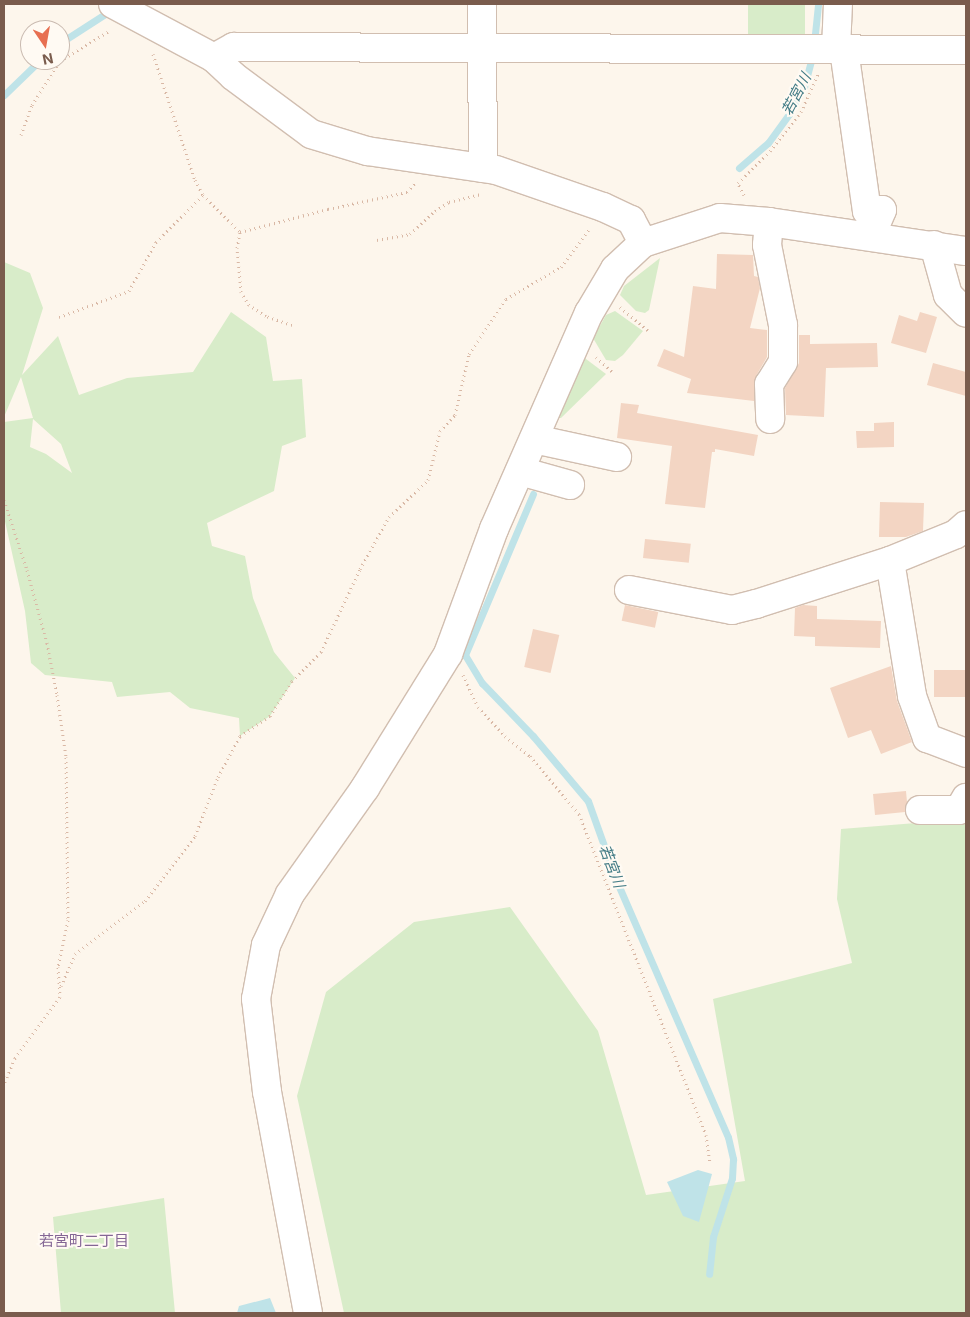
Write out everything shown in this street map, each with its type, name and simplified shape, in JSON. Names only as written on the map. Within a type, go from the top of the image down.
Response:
[{"type":"street","points":[[113,4],[144,15],[214,58],[233,76],[311,134],[367,152],[433,161],[485,180],[603,207],[631,220],[644,243]]},
{"type":"street","points":[[482,4],[485,180]]},
{"type":"street","points":[[838,4],[828,50],[867,211],[882,210],[872,236]]},
{"type":"street","points":[[214,58],[234,47],[966,50]]},
{"type":"street","points":[[308,1313],[268,1092],[256,999],[266,945],[290,894],[365,788],[448,654],[494,529],[589,313],[615,269],[644,243],[720,218],[769,222],[966,251]]},
{"type":"street","points":[[769,222],[767,245],[783,325],[783,362],[769,384],[770,419]]},
{"type":"street","points":[[934,245],[948,295],[966,313]]},
{"type":"street","points":[[534,439],[617,457]]},
{"type":"street","points":[[520,471],[570,486]]},
{"type":"street","points":[[629,590],[732,610],[890,561],[956,534],[966,525]]},
{"type":"street","points":[[890,561],[912,696],[927,738],[966,752]]},
{"type":"street","points":[[920,810],[959,810],[966,798]]},
{"type":"path","points":[[21,135],[32,105],[60,61],[94,38],[144,15],[151,49],[195,180],[203,195],[240,232]]},
{"type":"path","points":[[730,219],[745,197],[738,183],[770,151],[801,112],[828,50]]},
{"type":"path","points":[[240,232],[328,209],[408,192],[433,161]]},
{"type":"path","points":[[377,240],[410,234],[435,211],[485,180]]},
{"type":"path","points":[[59,317],[129,291],[156,242],[203,195]]},
{"type":"path","points":[[61,986],[75,954],[145,901],[195,836],[218,777],[240,736],[270,716],[292,681],[320,652],[360,569],[389,517],[428,480],[440,431],[455,415],[469,354],[506,299],[561,267],[603,207]]},
{"type":"path","points":[[240,232],[237,248],[240,292],[249,305],[266,316],[292,325]]},
{"type":"path","points":[[602,292],[649,330]]},
{"type":"path","points":[[4,500],[27,570],[47,643],[66,758],[68,920],[58,967],[61,986],[60,997],[15,1058],[4,1084]]},
{"type":"path","points":[[448,654],[465,679],[478,707],[505,736],[530,756],[579,814],[706,1134],[710,1163]]},
{"type":"green space","points":[[748,4],[805,4],[805,39],[748,39]]},
{"type":"green space","points":[[660,258],[649,310],[645,313],[636,311],[620,295],[624,286]]},
{"type":"green space","points":[[4,262],[30,273],[43,308],[22,375],[58,336],[79,395],[127,378],[193,372],[231,312],[266,337],[273,381],[302,379],[306,437],[282,446],[274,491],[207,523],[212,546],[245,556],[253,598],[274,652],[295,678],[270,716],[240,736],[239,718],[190,708],[170,692],[117,697],[112,682],[45,675],[31,663],[25,611],[4,517],[4,422],[33,418],[21,377],[4,417]],"holes":[[[33,419],[61,444],[72,473],[46,454],[30,447]]]},
{"type":"green space","points":[[615,311],[643,331],[623,355],[615,361],[606,360],[593,338],[606,315]]},
{"type":"green space","points":[[582,356],[606,374],[561,418],[556,418]]},
{"type":"green space","points":[[966,819],[966,1313],[344,1313],[297,1096],[326,992],[414,922],[510,907],[598,1031],[646,1195],[745,1181],[713,999],[852,963],[837,899],[841,829]]},
{"type":"green space","points":[[164,1198],[175,1313],[61,1313],[53,1217]]},
{"type":"water","points":[[698,1170],[712,1174],[699,1222],[683,1216],[667,1182]]},
{"type":"water","points":[[270,1298],[276,1313],[237,1313],[239,1306]]},
{"type":"building","points":[[717,254],[753,255],[754,276],[758,277],[760,288],[750,328],[767,330],[767,357],[756,376],[754,401],[687,393],[691,379],[657,366],[664,349],[684,357],[693,286],[716,289]]},
{"type":"building","points":[[920,312],[937,317],[926,353],[891,343],[899,315],[917,321]]},
{"type":"building","points":[[799,335],[810,335],[810,344],[877,343],[878,367],[826,368],[824,417],[786,415],[785,388],[799,363]]},
{"type":"building","points":[[933,363],[966,372],[966,396],[927,385]]},
{"type":"building","points":[[621,403],[639,405],[637,413],[758,435],[754,456],[715,449],[715,452],[712,452],[705,508],[665,504],[672,446],[617,438]]},
{"type":"building","points":[[894,422],[894,447],[857,448],[856,431],[874,431],[874,423]]},
{"type":"building","points":[[880,502],[924,503],[923,531],[906,537],[879,537]]},
{"type":"building","points":[[645,539],[691,544],[689,563],[643,558]]},
{"type":"building","points":[[625,605],[658,612],[655,628],[622,621]]},
{"type":"building","points":[[803,605],[817,606],[817,619],[881,621],[880,648],[815,646],[815,637],[794,636],[795,608]]},
{"type":"building","points":[[533,629],[559,635],[551,673],[524,667]]},
{"type":"building","points":[[891,666],[897,701],[912,742],[881,754],[871,730],[848,738],[830,688]]},
{"type":"building","points":[[934,670],[966,670],[966,697],[934,697]]},
{"type":"building","points":[[906,791],[907,802],[905,812],[875,815],[873,794]]},
{"type":"waterway","name":"若宮川","points":[[814,43],[818,4]]},
{"type":"waterway","points":[[70,37],[105,14]]},
{"type":"waterway","name":"若宮川","points":[[739,168],[768,143],[789,114],[804,87],[813,54]]},
{"type":"waterway","points":[[4,95],[30,70]]},
{"type":"waterway","name":"若宮川","points":[[533,494],[465,655],[482,683],[533,736],[588,801],[617,882],[728,1137],[733,1159],[732,1178],[713,1237],[709,1274]]},
{"type":"district","name":"若宮町二丁目","points":[[84,1241]]}]
